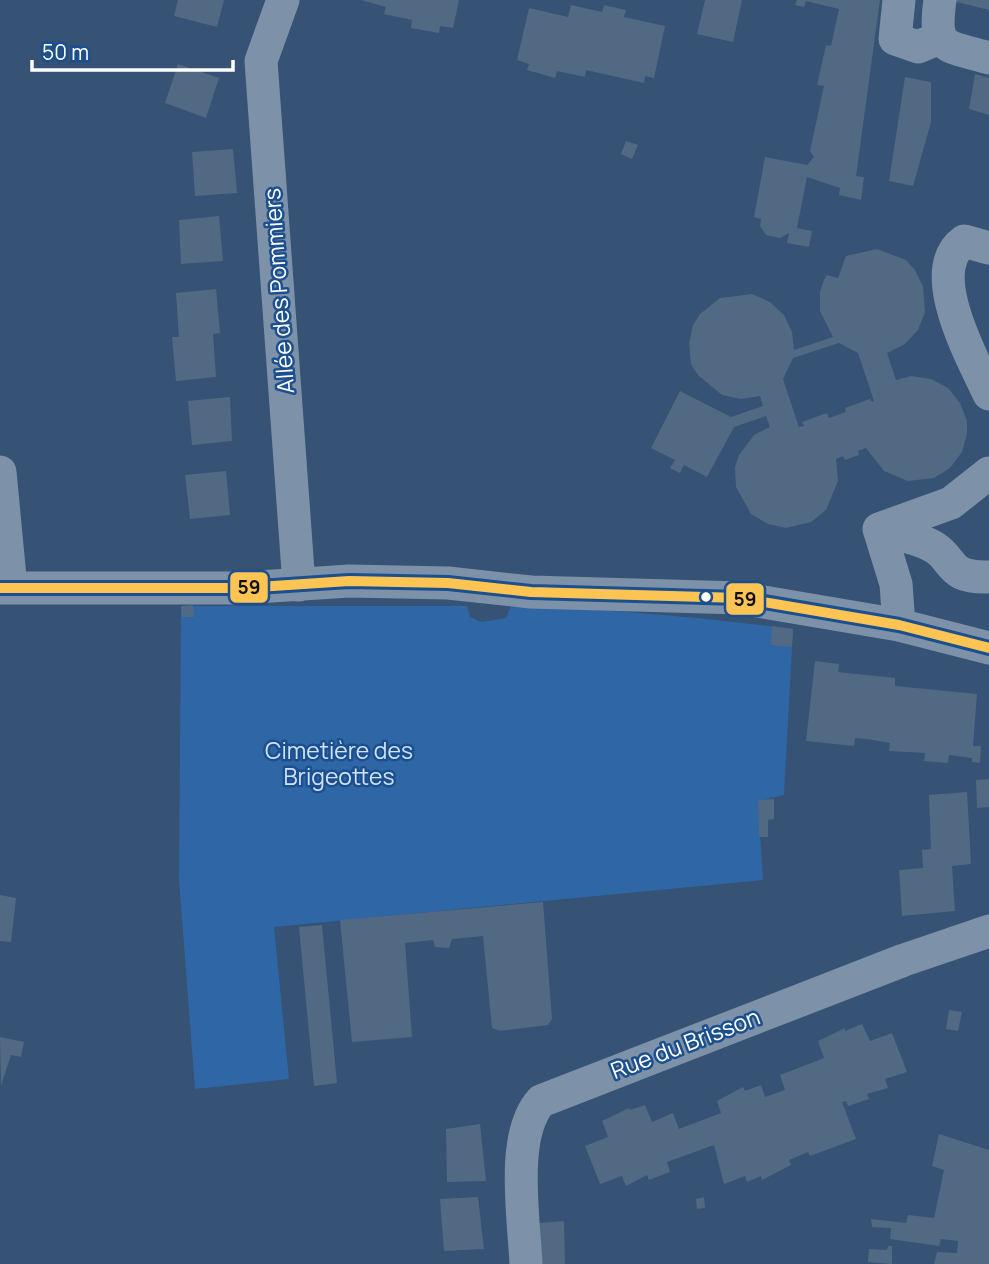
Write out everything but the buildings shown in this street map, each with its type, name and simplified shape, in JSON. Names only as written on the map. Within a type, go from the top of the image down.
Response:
[{"type":"street","name":"Allée des Pommiers","points":[[283,0],[261,61],[299,586]]},
{"type":"street","points":[[899,0],[895,39],[918,47],[942,41],[989,58]]},
{"type":"street","points":[[940,0],[936,27],[942,41]]},
{"type":"street","points":[[989,248],[964,241],[958,245],[951,259],[948,278],[955,318],[989,394]]},
{"type":"street","points":[[0,472],[5,588],[299,586],[349,582],[448,583],[531,592],[740,598],[899,625],[989,648]]},
{"type":"street","points":[[879,529],[951,503],[989,474]]},
{"type":"street","points":[[879,529],[896,584],[899,625]]},
{"type":"street","points":[[879,529],[930,545],[956,571],[968,577],[989,577]]},
{"type":"street","name":"Rue du Brisson","points":[[526,1264],[523,1143],[528,1119],[541,1101],[865,975],[989,931]]},
{"type":"green space","name":"Cimetière des Brigeottes","points":[[181,606],[467,606],[470,617],[482,622],[506,618],[511,606],[652,614],[793,629],[784,795],[758,801],[763,880],[274,927],[289,1079],[195,1089],[179,880]]},
{"type":"transit line","name":"59","points":[[0,588],[242,588],[349,581],[448,583],[531,592],[740,598],[899,625],[989,648]]}]
